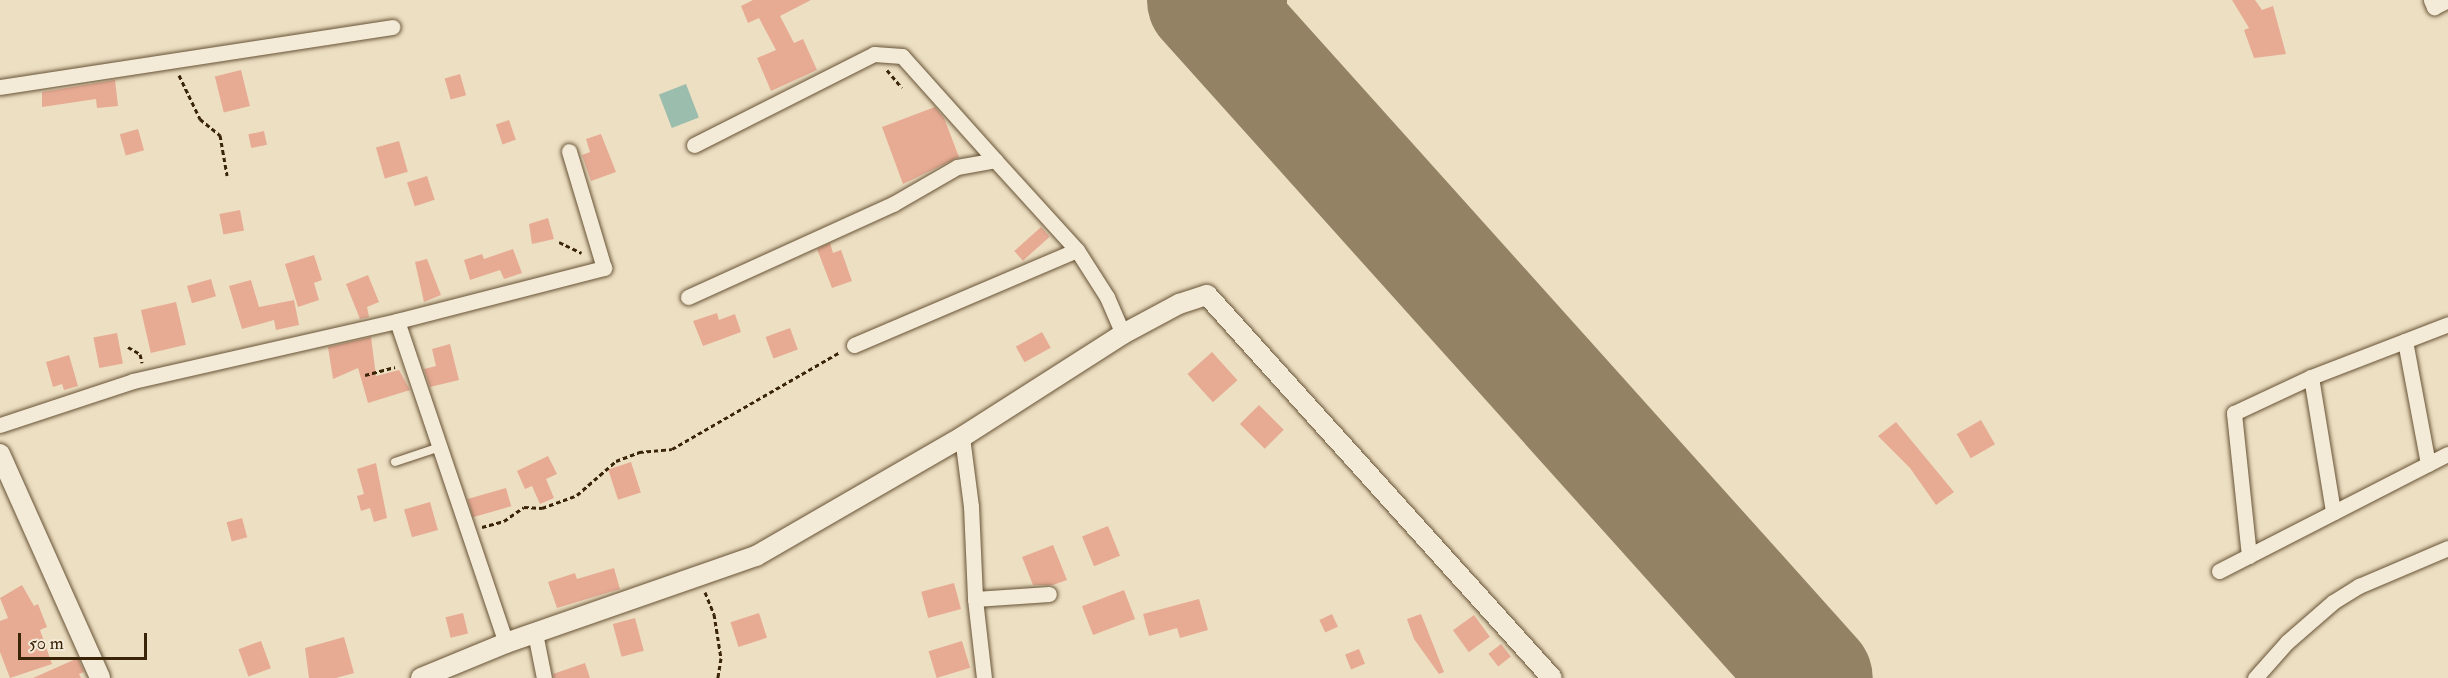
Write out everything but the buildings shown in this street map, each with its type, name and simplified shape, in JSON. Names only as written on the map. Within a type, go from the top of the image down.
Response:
[{"type":"street","points":[[2431,0],[2434,7],[2448,0]]},
{"type":"street","points":[[0,87],[392,27]]},
{"type":"street","points":[[694,145],[874,54],[902,56],[1077,250],[1107,297],[1123,334]]},
{"type":"street","points":[[0,425],[145,379],[397,321],[603,268],[569,151]]},
{"type":"street","points":[[688,297],[894,204],[957,167],[995,160]]},
{"type":"street","points":[[854,345],[1077,250]]},
{"type":"street","points":[[421,678],[506,643],[756,556],[962,437],[1123,334],[1179,304],[1207,295],[1552,678]]},
{"type":"street","points":[[397,321],[506,643]]},
{"type":"street","points":[[2248,556],[2234,413],[2311,377],[2448,324]]},
{"type":"street","points":[[2405,341],[2428,464]]},
{"type":"street","points":[[2311,377],[2333,512]]},
{"type":"street","points":[[962,437],[971,506],[975,599],[984,678]]},
{"type":"street","points":[[0,454],[100,678]]},
{"type":"street","points":[[2219,571],[2448,454]]},
{"type":"street","points":[[2255,678],[2288,642],[2333,603],[2359,586],[2448,548]]},
{"type":"street","points":[[975,599],[1049,594]]},
{"type":"street","points":[[535,633],[544,678]]},
{"type":"lane","points":[[395,462],[440,447]]},
{"type":"path","points":[[172,60],[200,119],[220,135],[227,175]]},
{"type":"path","points":[[468,531],[504,520],[524,507],[542,508],[577,495],[616,461],[639,452],[672,448],[854,345]]},
{"type":"path","points":[[128,347],[140,354],[145,379]]},
{"type":"path","points":[[365,375],[411,362]]},
{"type":"path","points":[[699,576],[714,614],[721,658],[718,678]]},
{"type":"shaded area","points":[[686,84],[699,118],[672,128],[659,94]]},
{"type":"taxiway","points":[[1259,60],[1264,0]]},
{"type":"runway","points":[[1205,0],[1814,678]]}]
